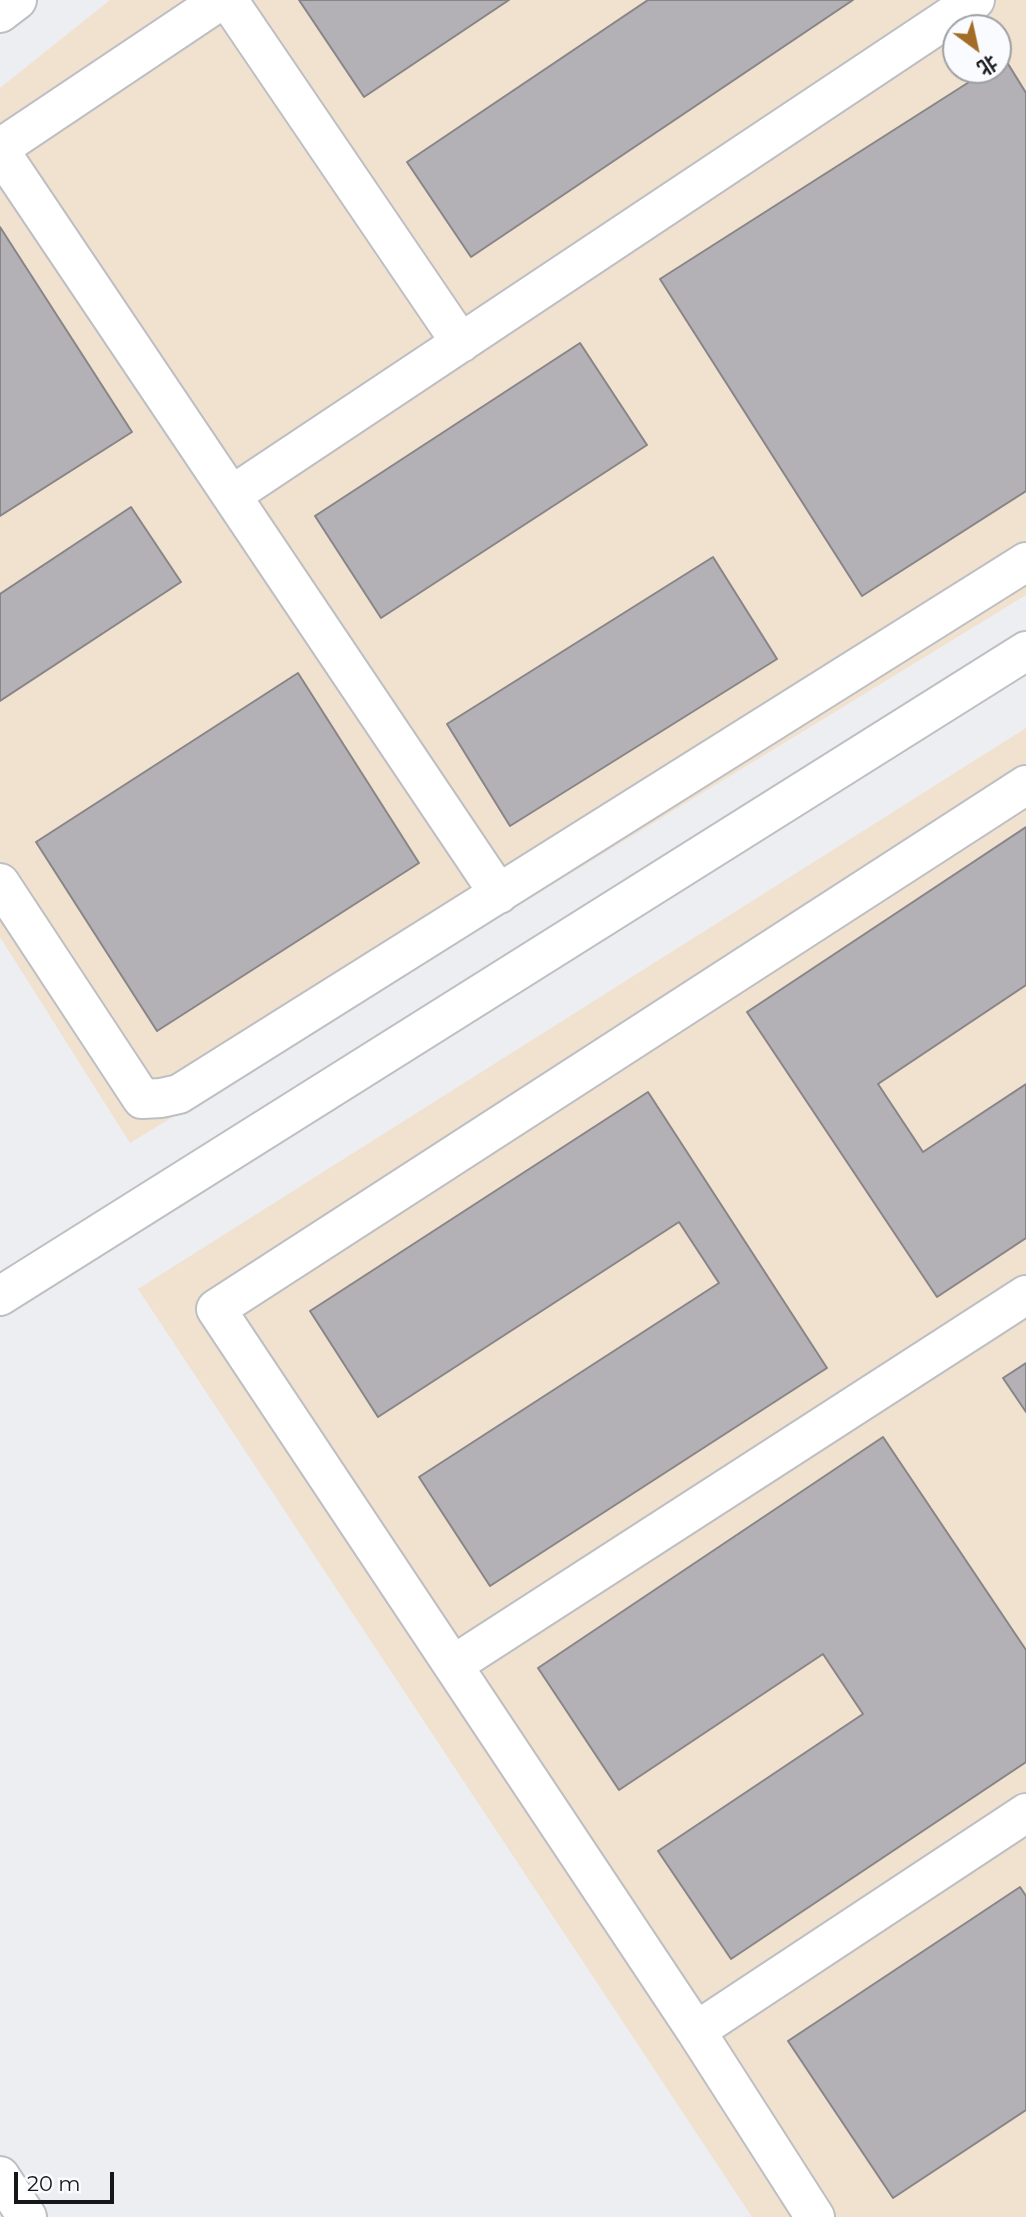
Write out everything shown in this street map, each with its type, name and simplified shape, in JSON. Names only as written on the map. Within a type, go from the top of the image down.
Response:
[{"type":"street","points":[[0,13],[17,0]]},
{"type":"street","points":[[221,0],[0,149],[499,894]]},
{"type":"street","points":[[228,0],[461,343]]},
{"type":"street","points":[[232,495],[975,0]]},
{"type":"street","points":[[0,884],[142,1099],[179,1094],[1026,562]]},
{"type":"street","points":[[0,1296],[1026,651]]},
{"type":"street","points":[[816,2217],[696,2031],[216,1309],[1026,785]]},
{"type":"street","points":[[453,1665],[1026,1295]]},
{"type":"street","points":[[696,2031],[1026,1812]]},
{"type":"street","points":[[0,2176],[27,2217]]},
{"type":"shaded area","points":[[110,0],[1026,0],[1026,595],[130,1143],[0,937],[0,88]]},
{"type":"shaded area","points":[[1026,728],[1026,2217],[752,2217],[138,1289]]},
{"type":"building","points":[[299,0],[509,0],[364,97]]},
{"type":"building","points":[[648,0],[853,0],[471,257],[407,162]]},
{"type":"building","points":[[1012,70],[1026,93],[1026,491],[862,596],[660,279],[966,84],[1012,84]]},
{"type":"building","points":[[0,227],[132,432],[0,516]]},
{"type":"building","points":[[580,343],[647,445],[381,618],[315,516]]},
{"type":"building","points":[[131,507],[181,582],[0,701],[0,594]]},
{"type":"building","points":[[713,557],[777,659],[510,826],[447,724]]},
{"type":"building","points":[[298,673],[419,863],[157,1031],[36,842]]},
{"type":"building","points":[[1026,827],[1026,985],[878,1084],[923,1152],[1026,1084],[1026,1238],[937,1297],[747,1012]]},
{"type":"building","points":[[648,1092],[827,1368],[490,1586],[419,1477],[719,1283],[679,1222],[378,1417],[310,1311]]},
{"type":"building","points":[[1026,1363],[1026,1412],[1003,1378]]},
{"type":"building","points":[[883,1437],[1026,1650],[1026,1762],[731,1959],[658,1851],[863,1714],[823,1654],[619,1790],[538,1668]]},
{"type":"building","points":[[1020,1887],[1026,1896],[1026,2110],[893,2198],[788,2041]]}]
